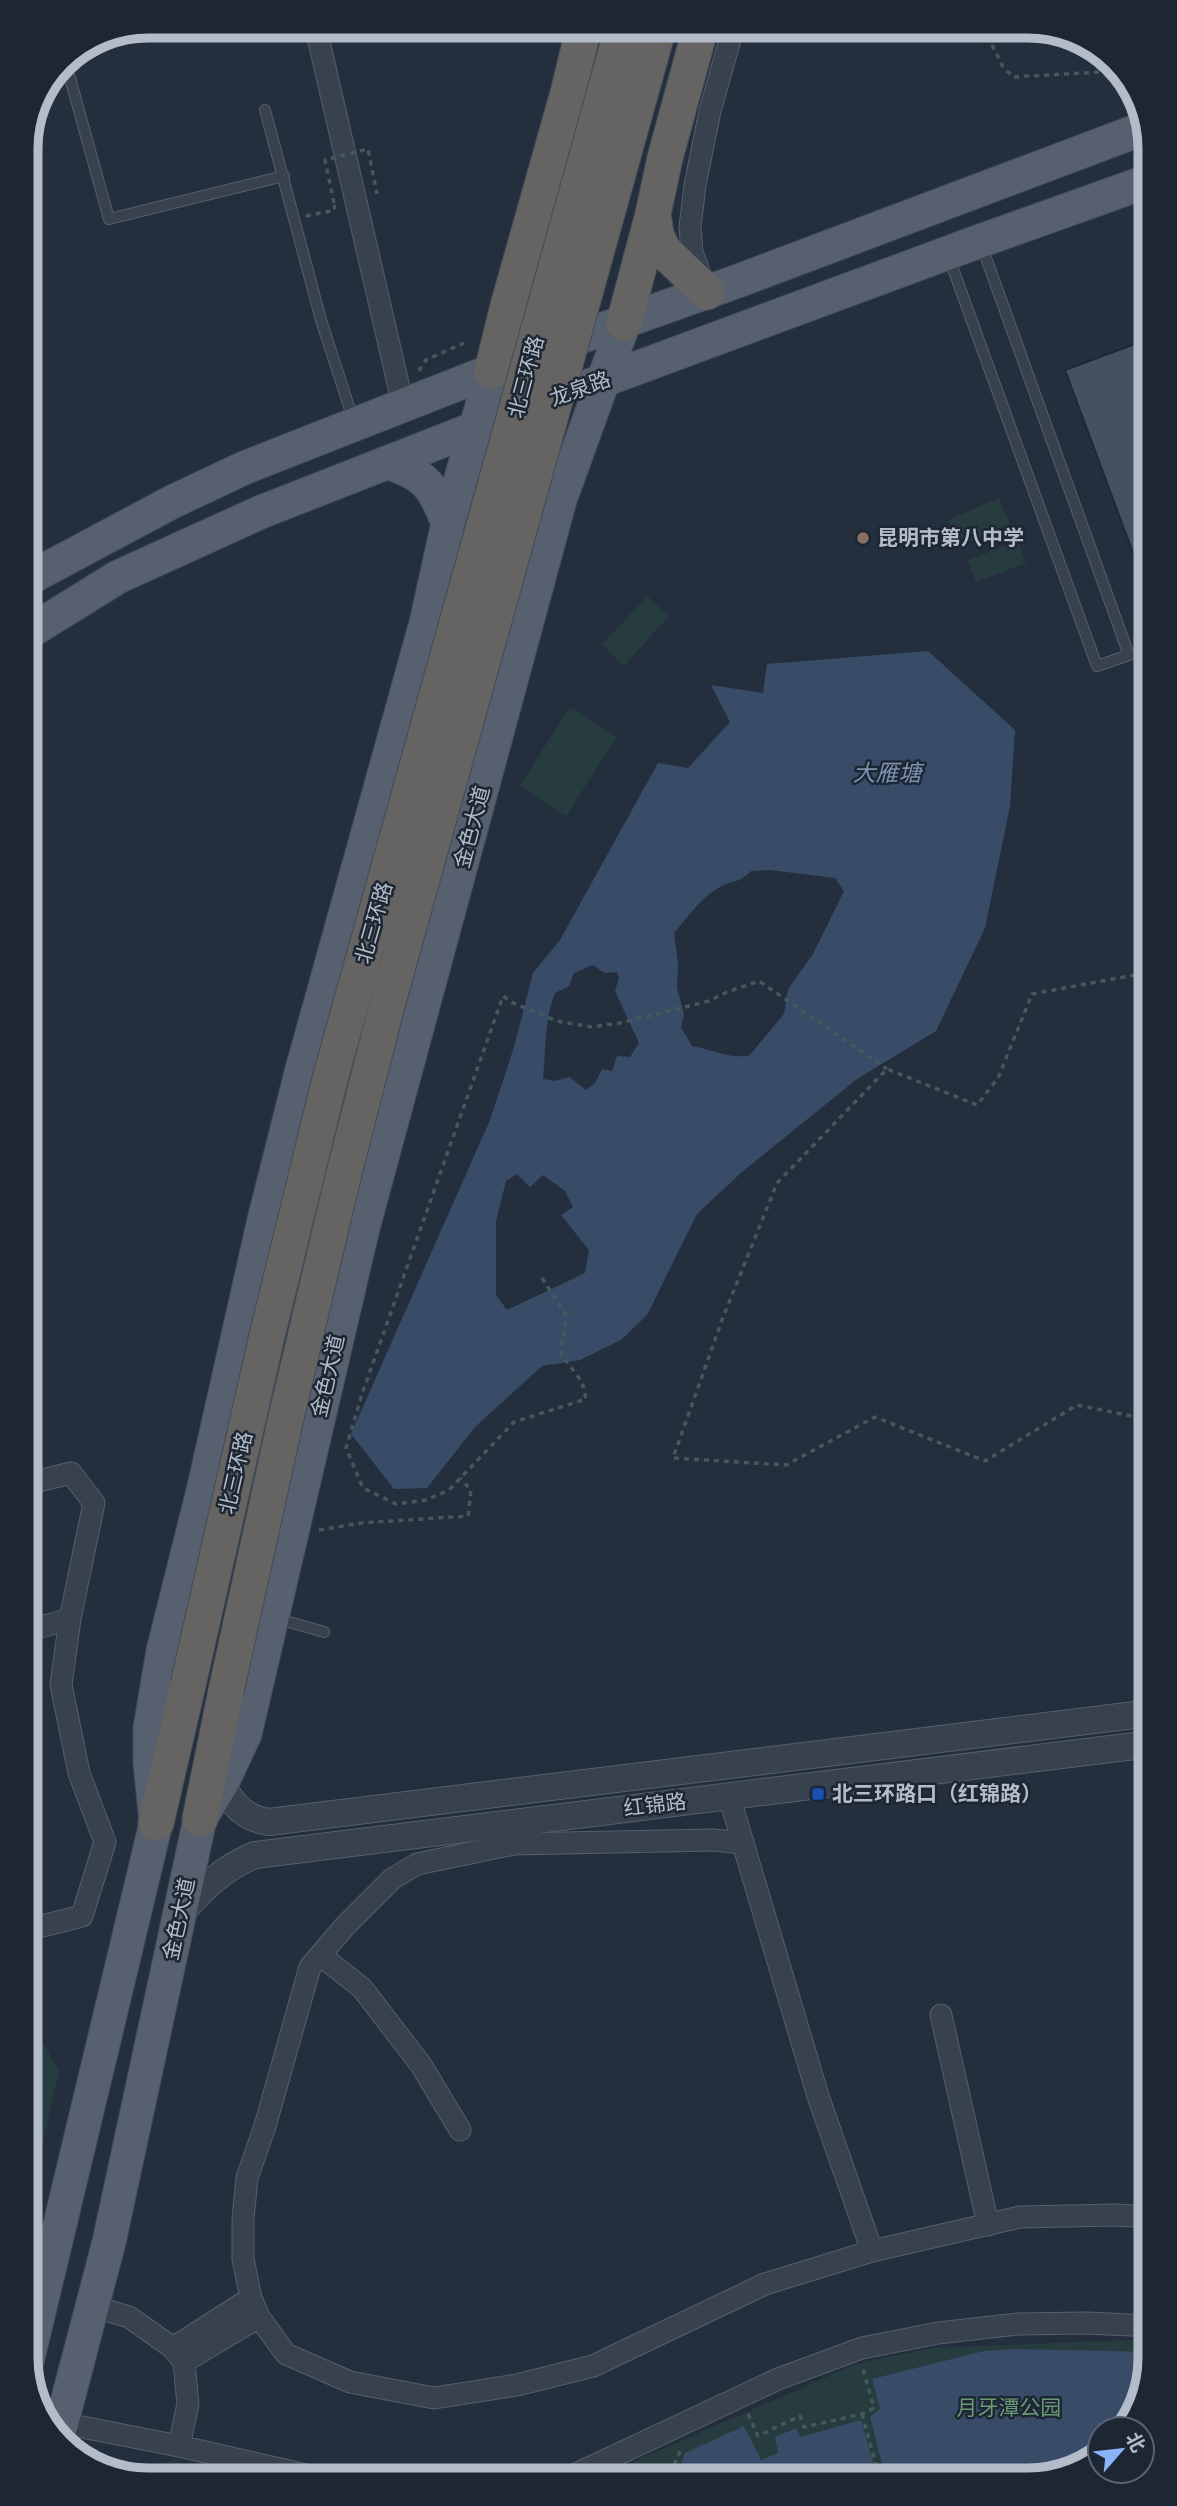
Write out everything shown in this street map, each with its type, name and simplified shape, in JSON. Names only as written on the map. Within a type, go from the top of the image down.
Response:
[{"type":"highway","points":[[492,371],[581,38]]},
{"type":"highway","name":"北三环路","points":[[156,1823],[266,1340],[330,1079],[620,39]]},
{"type":"highway","name":"北三环路","points":[[200,1819],[292,1391],[343,1177],[386,1009],[656,39]]},
{"type":"highway","points":[[624,323],[697,39]]},
{"type":"highway","points":[[653,214],[656,234],[663,250],[707,292]]},
{"type":"main road","points":[[39,573],[90,544],[244,468],[539,351],[624,323],[1136,131]]},
{"type":"main road","name":"龙泉路","points":[[39,626],[118,578],[261,512],[603,380],[1138,185]]},
{"type":"main road","name":"金色大道","points":[[58,2419],[109,2242],[200,1819],[222,1783],[245,1734],[363,1228],[560,500],[624,323]]},
{"type":"main road","name":"金色大道","points":[[39,2312],[156,1823],[150,1762],[150,1728],[163,1651],[204,1491],[264,1220],[301,1073],[425,623],[474,429],[492,371]]},
{"type":"main road","points":[[389,463],[416,472],[435,492],[449,523]]},
{"type":"main road","points":[[425,623],[450,605],[481,603],[508,620],[520,649]]},
{"type":"street","points":[[318,38],[404,405]]},
{"type":"street","points":[[707,292],[692,252],[690,227],[695,185],[710,111],[730,39]]},
{"type":"street","points":[[39,1481],[71,1473],[94,1503],[70,1619],[61,1685],[79,1773],[105,1842],[82,1916],[39,1927]]},
{"type":"street","points":[[39,1627],[70,1619]]},
{"type":"street","name":"红锦路","points":[[222,1783],[238,1807],[257,1820],[269,1822],[1138,1715]]},
{"type":"street","points":[[215,1743],[222,1783]]},
{"type":"street","name":"红锦路","points":[[181,1913],[215,1878],[232,1865],[255,1856],[294,1849],[1138,1746]]},
{"type":"street","points":[[729,1796],[818,2096],[872,2251]]},
{"type":"street","points":[[743,1843],[713,1840],[514,1844],[417,1864],[392,1879],[345,1926],[310,1967],[265,2126],[247,2178],[243,2259],[255,2308],[286,2354],[350,2382],[434,2398],[517,2385],[593,2366],[765,2284],[872,2251],[1020,2217],[1115,2214],[1138,2216]]},
{"type":"street","points":[[320,1955],[362,1988],[421,2065],[460,2130]]},
{"type":"street","points":[[941,2015],[988,2225]]},
{"type":"street","points":[[92,2306],[129,2317],[178,2355],[188,2404],[179,2446]]},
{"type":"street","points":[[178,2355],[255,2308]]},
{"type":"street","points":[[590,2468],[778,2379],[862,2348],[938,2333],[1018,2324],[1138,2325]]},
{"type":"street","points":[[64,2427],[179,2446],[272,2467]]},
{"type":"lane","points":[[69,74],[109,219],[284,176]]},
{"type":"lane","points":[[265,110],[321,320],[355,424]]},
{"type":"lane","points":[[947,253],[1097,666],[1118,659],[1129,655],[980,241]]},
{"type":"lane","points":[[272,1617],[324,1632]]},
{"type":"path","points":[[989,39],[1003,67],[1013,77],[1107,72]]},
{"type":"path","points":[[295,219],[335,210],[325,160],[368,149],[377,194]]},
{"type":"path","points":[[420,371],[426,360],[464,344]]},
{"type":"path","points":[[542,1278],[566,1315],[561,1354],[582,1382],[586,1399],[514,1422],[449,1490],[426,1500],[396,1504],[363,1488],[346,1448],[362,1394],[503,996],[513,1003],[557,1021],[591,1027],[620,1023],[709,1001],[759,981],[887,1069],[977,1105],[998,1078],[1032,994],[1138,974]]},
{"type":"path","points":[[887,1069],[776,1183],[722,1320],[673,1458],[786,1465],[875,1418],[985,1461],[1077,1405],[1138,1417]]},
{"type":"path","points":[[308,1532],[361,1523],[468,1516],[471,1490],[460,1478]]},
{"type":"path","points":[[740,2418],[750,2413],[758,2436],[800,2416],[804,2427],[862,2414],[874,2408],[862,2369],[873,2366]]},
{"type":"path","points":[[862,2414],[877,2468]]},
{"type":"path","points":[[673,2468],[682,2447],[692,2442]]},
{"type":"green space","points":[[999,498],[1010,524],[959,546],[948,520]]},
{"type":"green space","points":[[1018,541],[1026,563],[976,582],[968,560]]},
{"type":"green space","points":[[647,596],[669,616],[624,666],[602,645]]},
{"type":"green space","points":[[570,707],[617,737],[566,816],[520,785]]},
{"type":"green space","points":[[39,2038],[59,2071],[39,2159]]},
{"type":"green space","name":"月牙潭公园","points":[[1138,2340],[1138,2372],[1133,2393],[1122,2415],[1086,2415],[1086,2452],[1050,2465],[1028,2468],[621,2468],[856,2364],[932,2348]]},
{"type":"green space","points":[[173,2461],[199,2467],[153,2467]]},
{"type":"water","name":"大雁塘","points":[[928,651],[1015,730],[1010,806],[985,928],[936,1031],[857,1079],[742,1172],[697,1214],[647,1315],[621,1340],[580,1360],[542,1366],[475,1427],[427,1488],[394,1489],[351,1434],[490,1120],[514,1047],[533,973],[560,940],[658,763],[688,768],[730,722],[711,685],[763,693],[767,664]],"holes":[[[770,870],[835,878],[844,891],[813,954],[788,989],[784,1014],[749,1056],[726,1055],[692,1046],[681,1027],[684,1014],[677,988],[678,964],[674,933],[715,890],[740,880],[751,871]],[[593,965],[605,973],[617,972],[619,978],[615,991],[639,1043],[630,1057],[617,1056],[612,1071],[602,1069],[595,1083],[586,1090],[569,1077],[555,1081],[543,1079],[551,1003],[555,993],[569,986],[574,973]],[[517,1174],[530,1187],[543,1175],[565,1191],[573,1207],[561,1215],[589,1250],[585,1273],[507,1310],[496,1295],[496,1221],[506,1181]]]},
{"type":"water","points":[[1016,2349],[1138,2352],[1138,2372],[1133,2393],[1122,2415],[1086,2415],[1086,2452],[1050,2465],[1028,2468],[883,2468],[870,2417],[880,2409],[872,2379],[984,2351]]},
{"type":"water","points":[[861,2420],[875,2468],[679,2468],[685,2453],[744,2426],[761,2460],[778,2453],[775,2437],[796,2428],[801,2437]]},
{"type":"building","points":[[1138,343],[1138,566],[1065,370]]},
{"type":"place","name":"昆明市第八中学","points":[[863,538]]},
{"type":"place","name":"北三环路口（红锦路）","points":[[818,1794]]}]
